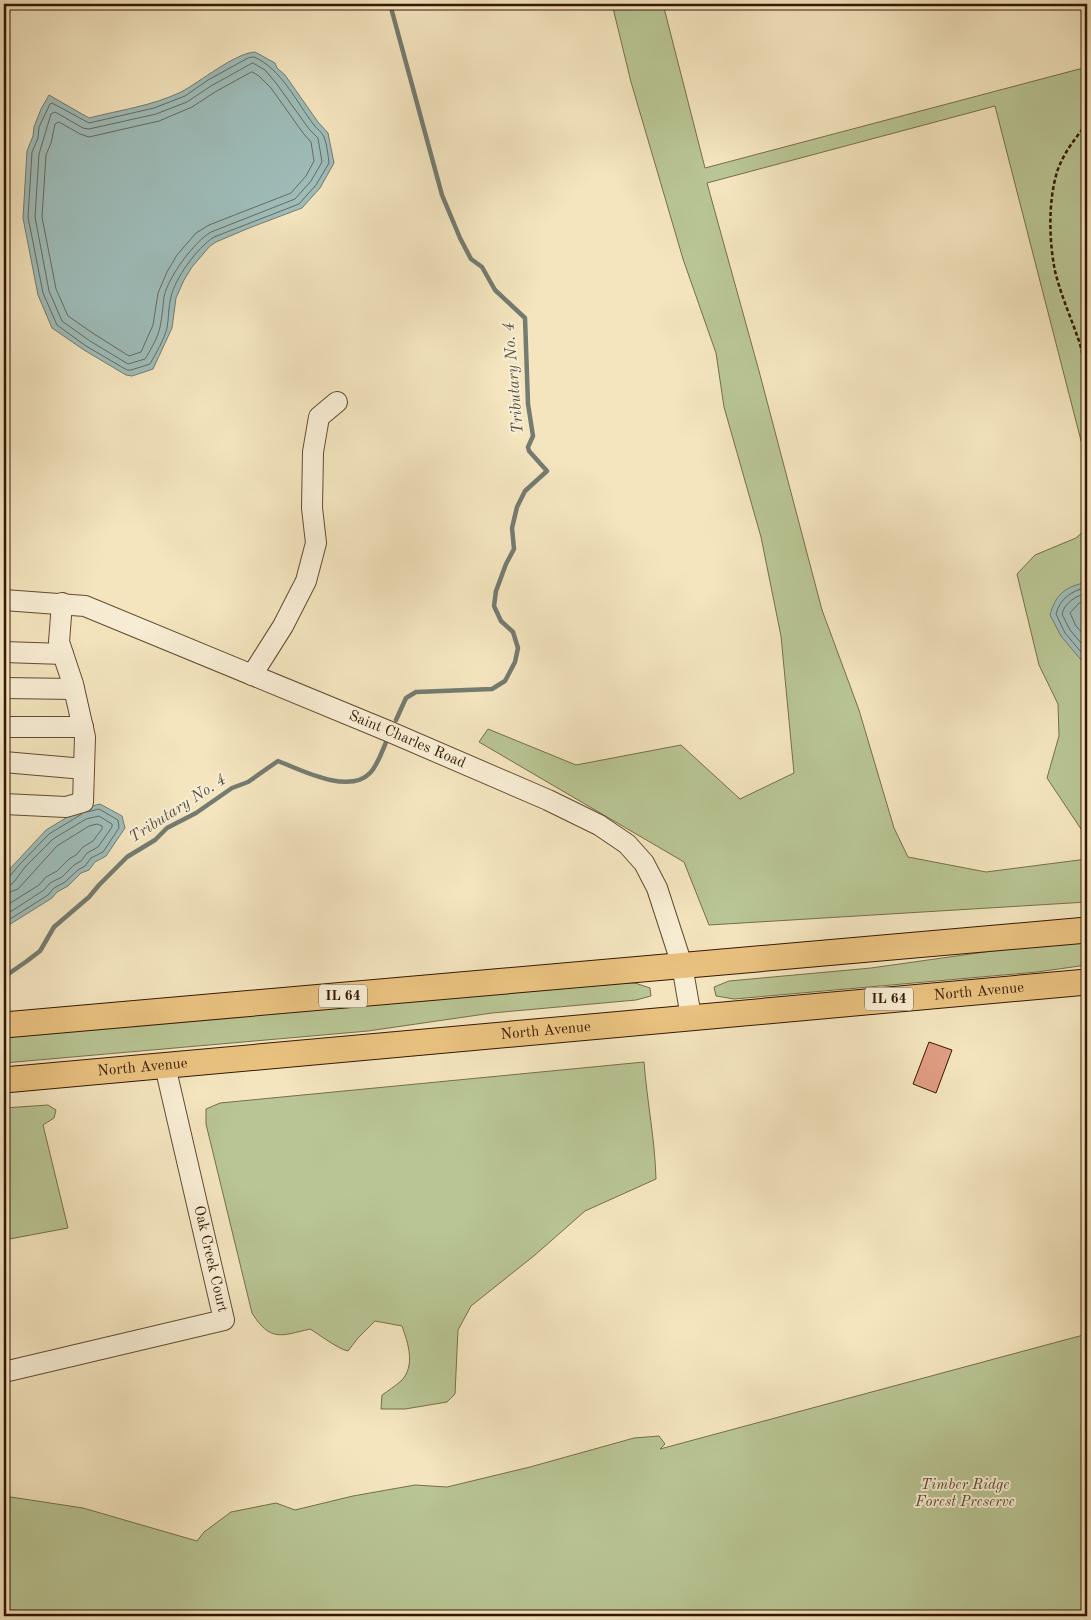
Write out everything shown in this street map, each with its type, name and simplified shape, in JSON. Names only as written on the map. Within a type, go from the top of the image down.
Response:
[{"type":"main road","name":"IL 64","points":[[4,1025],[1087,930]]},
{"type":"main road","name":"North Avenue","points":[[4,1080],[1087,982]]},
{"type":"street","points":[[252,675],[283,626],[306,581],[316,544],[312,508],[313,452],[319,417],[338,402]]},
{"type":"street","name":"Saint Charles Road","points":[[4,600],[84,606],[388,731],[548,800],[599,825],[627,844],[644,863],[657,888],[682,965],[691,1017]]},
{"type":"street","points":[[4,804],[66,807],[83,802],[85,737],[74,689],[59,642],[62,603]]},
{"type":"street","points":[[4,652],[63,654]]},
{"type":"street","points":[[4,688],[74,689]]},
{"type":"street","points":[[4,727],[83,727]]},
{"type":"street","points":[[4,762],[84,769]]},
{"type":"street","name":"Oak Creek Court","points":[[4,1372],[224,1320],[165,1066]]},
{"type":"path","points":[[1087,124],[1065,153],[1057,172],[1051,209],[1052,248],[1055,271],[1080,346],[1087,390]]},
{"type":"green space","points":[[612,4],[663,4],[705,168],[1087,67],[1087,464],[995,106],[707,183],[822,610],[859,710],[894,828],[908,857],[986,872],[1087,859],[1087,902],[709,925],[684,862],[479,742],[488,729],[576,765],[681,745],[740,799],[794,773],[781,636],[761,537],[724,407],[716,353],[683,259],[631,82]]},
{"type":"green space","points":[[1087,528],[1087,838],[1047,778],[1059,736],[1058,704],[1039,665],[1017,574],[1035,555],[1076,538]]},
{"type":"green space","points":[[1087,942],[1087,965],[1037,972],[734,999],[716,996],[714,987],[729,981],[871,968],[1006,949]]},
{"type":"green space","points":[[635,983],[650,988],[651,996],[636,1000],[492,1013],[368,1031],[4,1063],[4,1037]]},
{"type":"green space","points":[[644,1062],[656,1179],[585,1211],[535,1255],[471,1306],[458,1330],[455,1394],[447,1402],[405,1409],[381,1409],[382,1395],[401,1381],[406,1375],[408,1368],[409,1354],[402,1326],[375,1321],[348,1351],[334,1345],[310,1329],[284,1335],[271,1333],[258,1322],[252,1313],[206,1124],[206,1109],[220,1103]]},
{"type":"green space","points":[[48,1105],[56,1110],[54,1118],[43,1125],[68,1228],[4,1240],[4,1108]]},
{"type":"green space","name":"Timber Ridge Forest Preserve","points":[[1087,1334],[1087,1616],[4,1616],[4,1496],[83,1508],[197,1541],[204,1532],[231,1512],[276,1503],[295,1510],[353,1496],[415,1485],[447,1487],[530,1467],[634,1438],[659,1436],[665,1444],[660,1449]]},
{"type":"water","points":[[255,52],[275,63],[328,133],[334,163],[320,188],[302,208],[249,228],[210,246],[192,267],[184,280],[176,298],[172,328],[153,369],[132,376],[126,375],[52,328],[38,295],[23,218],[27,151],[41,109],[49,95],[89,118],[147,104],[181,92],[228,62]]},
{"type":"water","points":[[1087,582],[1087,667],[1061,636],[1050,615],[1055,601],[1063,592],[1073,586]]},
{"type":"water","points":[[100,804],[122,816],[125,828],[106,856],[95,862],[89,870],[81,873],[52,898],[4,928],[4,877],[7,872],[46,830],[81,809]]},
{"type":"building","points":[[929,1042],[952,1050],[936,1093],[913,1084]]},
{"type":"waterway","name":"Tributary No. 4","points":[[390,4],[442,195],[460,238],[471,259],[482,267],[495,290],[525,318],[528,404],[533,436],[528,447],[529,451],[547,471],[525,491],[517,507],[512,528],[514,549],[496,591],[494,606],[501,621],[513,632],[518,648],[515,662],[505,681],[492,689],[416,692],[406,698],[396,720]]},
{"type":"waterway","name":"Tributary No. 4","points":[[4,977],[40,951],[54,927],[89,897],[127,857],[155,840],[167,828],[196,813],[232,788],[248,782],[278,761],[325,779],[350,782],[361,779],[375,767],[386,742]]}]
